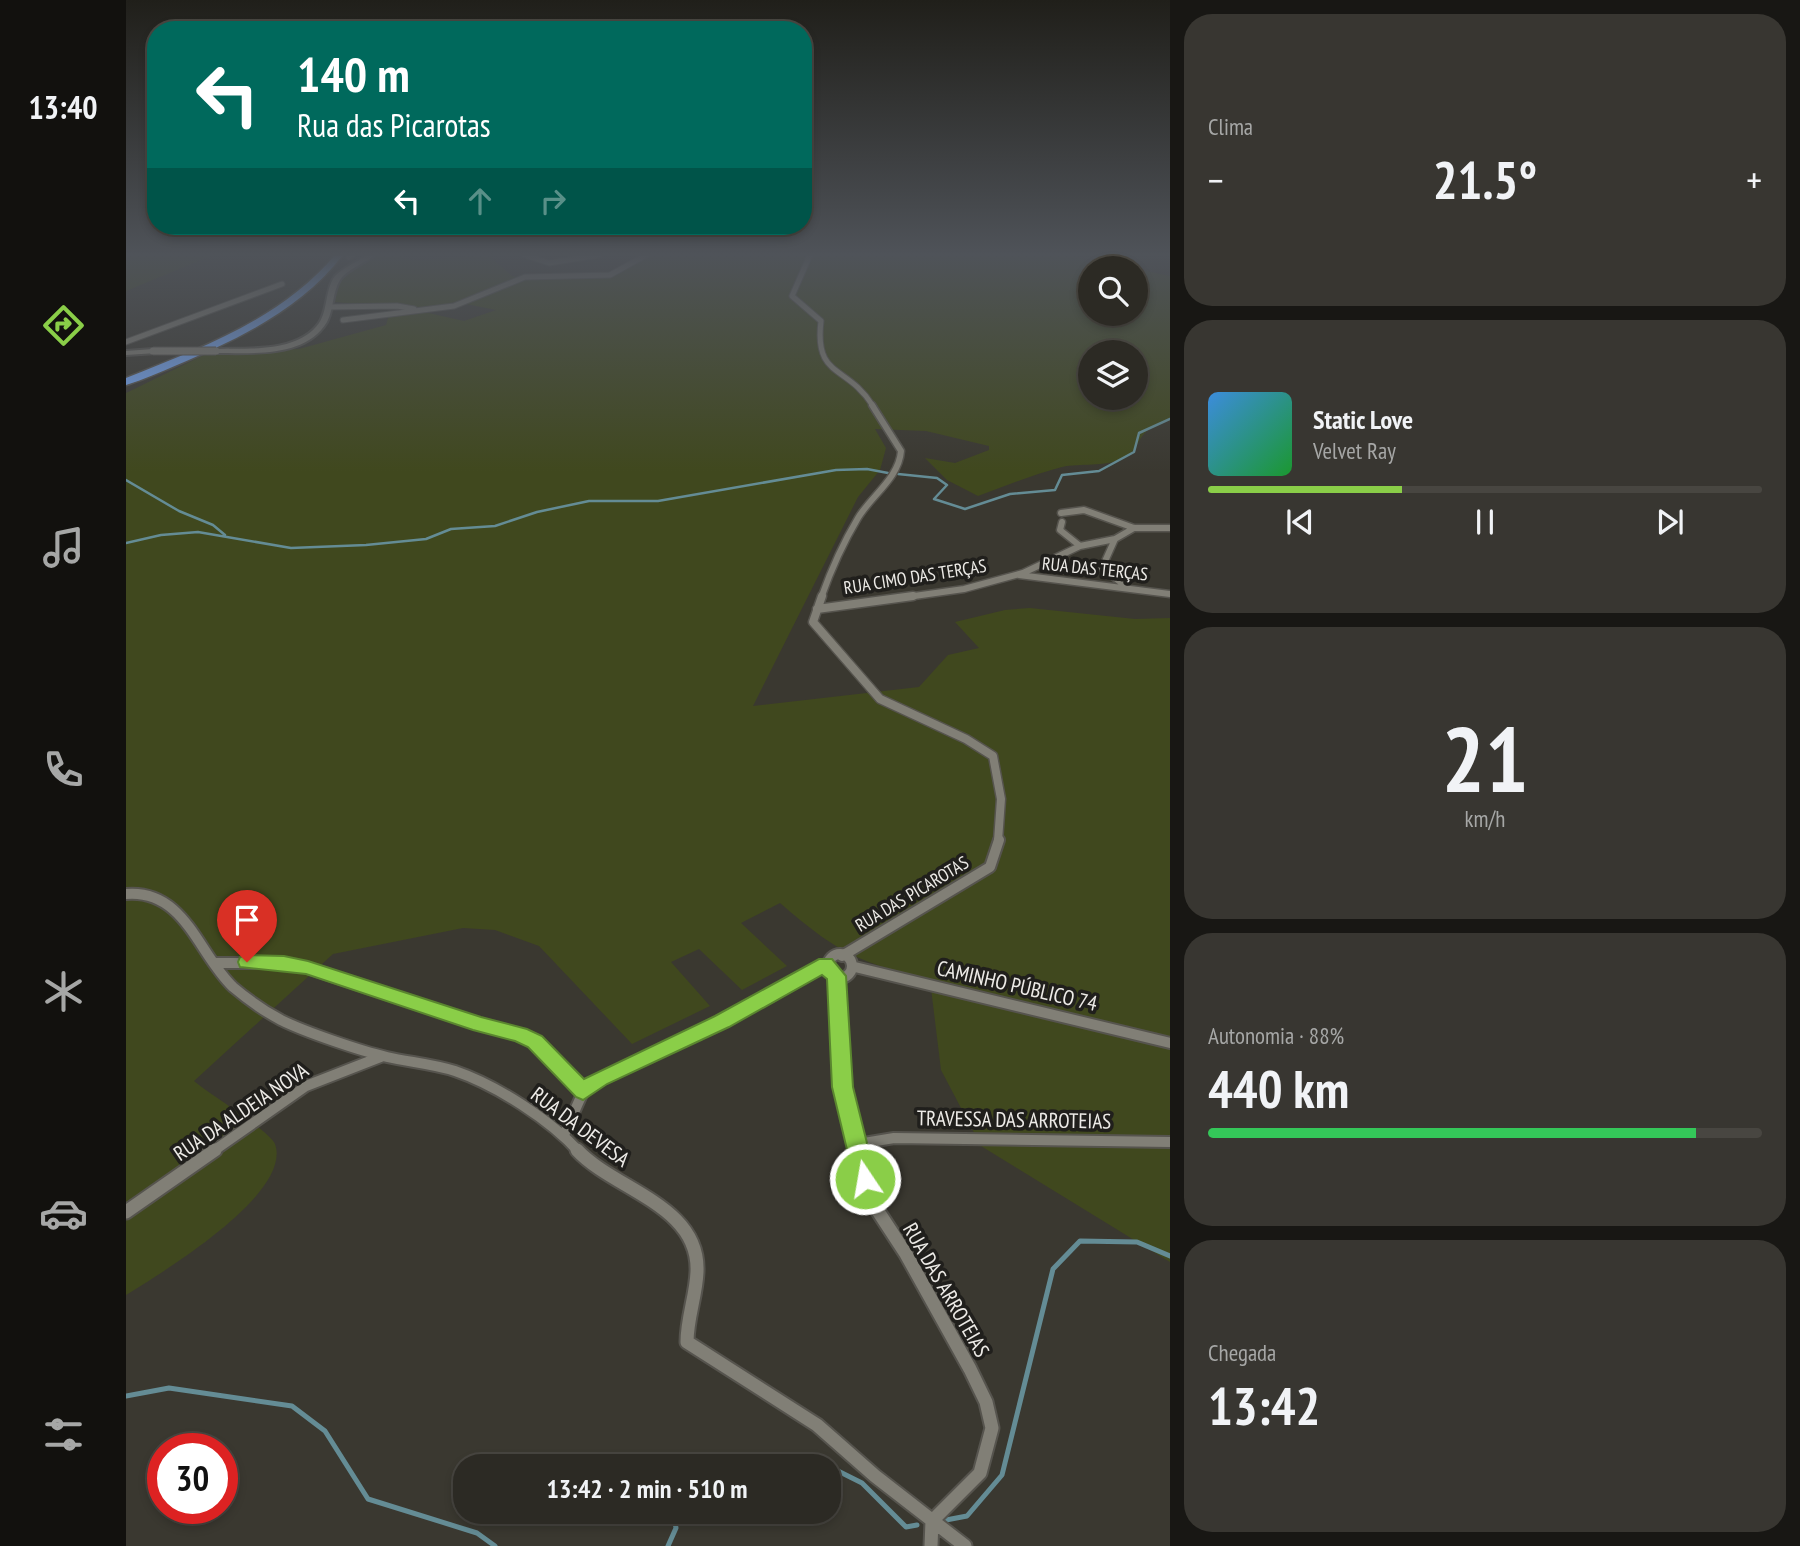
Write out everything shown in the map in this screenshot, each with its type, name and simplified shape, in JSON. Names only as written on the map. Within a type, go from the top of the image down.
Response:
[{"type":"highway","points":[[126,376],[189,350],[232,327]]},
{"type":"highway","points":[[126,383],[245,327]]},
{"type":"main road","points":[[126,353],[261,349],[301,340],[319,327]]},
{"type":"street","points":[[126,342],[166,327]]},
{"type":"street","points":[[817,609],[832,569],[866,505],[894,472],[901,451],[862,388],[824,361],[818,346],[820,327]]},
{"type":"street","points":[[1061,513],[1084,510],[1133,528],[1170,528]]},
{"type":"street","points":[[1062,522],[1060,530],[1080,546]]},
{"type":"street","name":"RUA CIMO DAS TERÇAS","points":[[817,609],[964,589],[1016,575],[1080,546],[1115,539],[1133,528]]},
{"type":"street","points":[[1115,539],[1102,568],[1124,586]]},
{"type":"street","name":"RUA DAS TERÇAS","points":[[1016,575],[1052,581],[1124,586],[1170,594]]},
{"type":"street","name":"RUA DAS PICAROTAS","points":[[817,609],[813,622],[862,682],[893,708],[982,747],[993,756],[1003,793],[1004,818],[990,867],[842,956]]},
{"type":"street","name":"RUA DA DEVESA","points":[[126,894],[137,893],[166,902],[187,923],[232,986],[281,1020],[383,1056],[454,1071],[488,1085],[564,1135],[589,1163],[676,1217],[694,1250],[697,1272],[687,1321],[687,1342],[817,1424],[874,1476],[932,1521]]},
{"type":"street","points":[[564,1135],[583,1092],[600,1079],[722,1021],[826,964],[831,957],[842,956],[851,960],[855,967],[849,975],[837,976],[829,972],[826,964]]},
{"type":"street","points":[[216,963],[284,963],[308,968],[480,1025],[520,1034],[535,1041],[583,1092]]},
{"type":"street","name":"CAMINHO PÚBLICO 74","points":[[855,967],[1170,1043]]},
{"type":"street","name":"RUA DAS ARROTEIAS","points":[[837,976],[843,1087],[872,1202],[906,1254],[970,1370],[986,1402],[992,1428],[980,1473],[932,1521]]},
{"type":"street","name":"RUA DA ALDEIA NOVA","points":[[126,1212],[306,1086],[383,1056]]},
{"type":"street","name":"TRAVESSA DAS ARROTEIAS","points":[[858,1144],[905,1138],[1170,1142]]},
{"type":"street","points":[[931,1546],[932,1521]]},
{"type":"street","points":[[932,1521],[965,1546]]},
{"type":"green space","points":[[378,327],[1170,327],[1170,419],[1158,423],[1144,433],[1134,450],[1122,459],[1108,463],[1062,467],[978,496],[947,480],[925,458],[955,463],[989,450],[989,446],[926,431],[875,429],[886,448],[880,470],[858,497],[753,706],[919,687],[948,655],[979,648],[955,622],[1005,610],[1030,608],[1135,619],[1170,618],[1170,1262],[981,1146],[941,1070],[930,980],[884,967],[849,953],[833,944],[780,903],[741,923],[787,966],[742,990],[699,949],[671,962],[710,1006],[632,1044],[539,946],[495,930],[463,928],[333,954],[194,1081],[262,1130],[275,1144],[275,1164],[264,1186],[245,1208],[220,1230],[166,1270],[126,1295],[126,393],[206,354],[299,349]]},
{"type":"waterway","points":[[898,474],[937,478],[947,485],[934,499],[965,509],[1010,494],[1055,490],[1062,475],[1099,471],[1134,452],[1139,433],[1170,419]]},
{"type":"waterway","points":[[126,543],[161,535],[198,532],[291,548],[366,545],[426,539],[451,529],[495,526],[537,512],[589,501],[658,501],[836,470],[867,469],[888,473]]},
{"type":"waterway","points":[[126,480],[179,511],[213,525],[225,535]]},
{"type":"waterway","points":[[946,1520],[967,1516],[1002,1475],[1053,1269],[1080,1241],[1137,1242],[1170,1256]]},
{"type":"waterway","points":[[126,1396],[169,1388],[292,1406],[325,1431],[368,1499],[477,1533],[495,1546]]},
{"type":"waterway","points":[[841,1472],[862,1483],[906,1527],[917,1525]]},
{"type":"waterway","points":[[668,1546],[675,1524]]},
{"type":"route","points":[[247,962],[284,963],[308,968],[480,1025],[520,1034],[535,1041],[583,1092],[600,1079],[722,1021],[826,964],[829,972],[837,976],[843,1087],[865,1179]]}]
